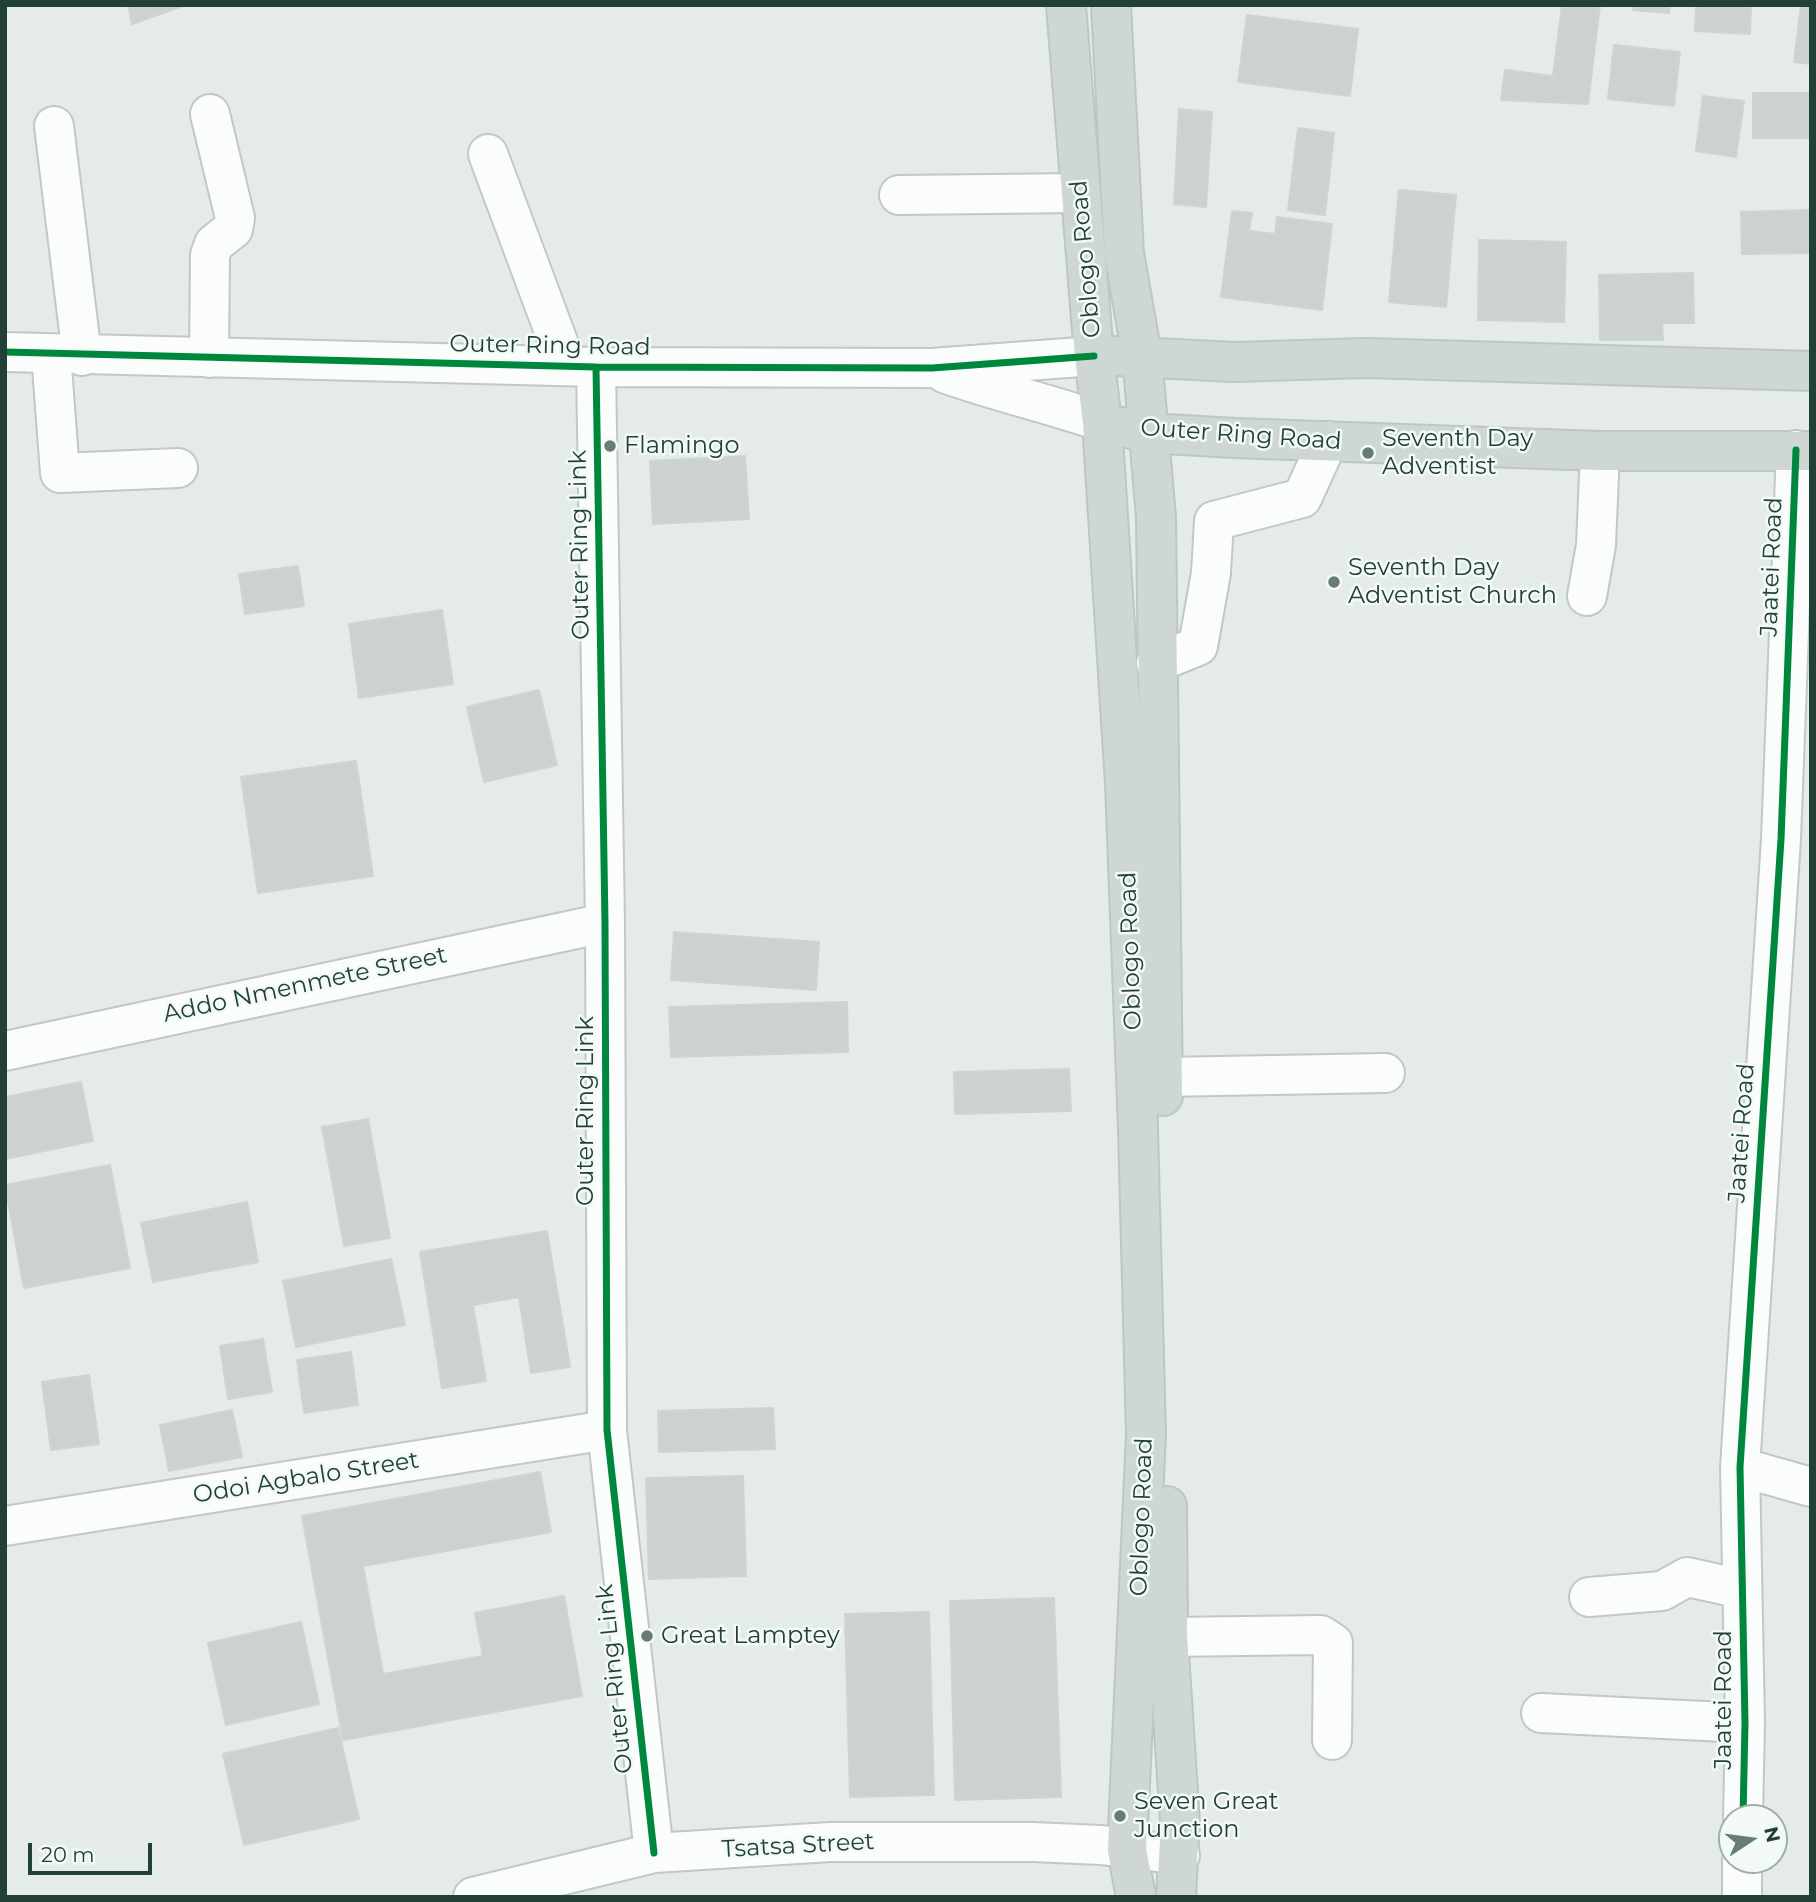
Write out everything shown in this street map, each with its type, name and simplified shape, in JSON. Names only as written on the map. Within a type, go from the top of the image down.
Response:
[{"type":"main road","name":"Oblogo Road","points":[[1066,5],[1094,356],[1102,422],[1126,797],[1146,1434],[1127,1850],[1136,1897]]},
{"type":"main road","name":"Oblogo Road","points":[[1111,5],[1124,253],[1142,356],[1156,517],[1168,1637],[1180,1855],[1176,1897]]},
{"type":"main road","name":"Outer Ring Road","points":[[1094,356],[1234,362],[1366,358],[1811,371]]},
{"type":"main road","name":"Outer Ring Road","points":[[1102,422],[1148,433],[1328,441],[1600,451],[1803,451]]},
{"type":"street","points":[[209,114],[235,218],[233,229],[214,244],[210,255],[209,358]]},
{"type":"street","points":[[54,125],[67,355],[60,473],[178,468]]},
{"type":"street","name":"Outer Ring Link","points":[[488,154],[581,366],[605,923],[607,1430],[654,1853]]},
{"type":"street","points":[[900,195],[1080,193]]},
{"type":"street","name":"Outer Ring Road","points":[[5,352],[581,366],[932,368],[1094,356]]},
{"type":"street","name":"Outer Ring Road","points":[[932,368],[1004,394],[1046,403],[1102,422]]},
{"type":"street","points":[[1156,663],[1198,646],[1211,573],[1214,521],[1302,498],[1328,441]]},
{"type":"street","points":[[1587,596],[1595,545],[1600,451]]},
{"type":"street","name":"Jaatei Road","points":[[1743,1804],[1745,1723],[1740,1467],[1803,451]]},
{"type":"street","name":"Addo Nmenmete Street","points":[[5,1051],[605,923]]},
{"type":"street","points":[[1162,1077],[1385,1073]]},
{"type":"street","name":"Odoi Agbalo Street","points":[[5,1526],[607,1430]]},
{"type":"street","points":[[1740,1467],[1811,1487]]},
{"type":"street","points":[[1589,1597],[1661,1591],[1687,1577],[1742,1588]]},
{"type":"street","points":[[1168,1637],[1321,1635],[1329,1638],[1333,1643],[1332,1740]]},
{"type":"street","points":[[1541,1713],[1745,1723]]},
{"type":"street","name":"Tsatsa Street","points":[[473,1897],[654,1853],[830,1842],[1033,1842],[1101,1845],[1180,1855]]},
{"type":"street","points":[[1742,1874],[1742,1897]]},
{"type":"building","points":[[128,5],[186,5],[132,24]]},
{"type":"building","points":[[1562,5],[1600,5],[1588,104],[1501,100],[1505,70],[1553,76]]},
{"type":"building","points":[[1634,5],[1670,5],[1669,13],[1633,10]]},
{"type":"building","points":[[1696,5],[1751,5],[1750,34],[1695,31]]},
{"type":"building","points":[[1801,5],[1811,5],[1811,64],[1794,62]]},
{"type":"building","points":[[1247,15],[1358,29],[1350,96],[1238,82]]},
{"type":"building","points":[[1614,45],[1680,52],[1674,106],[1608,99]]},
{"type":"building","points":[[1753,93],[1811,93],[1811,138],[1753,138]]},
{"type":"building","points":[[1703,96],[1744,101],[1736,157],[1696,151]]},
{"type":"building","points":[[1179,109],[1212,112],[1206,207],[1174,204]]},
{"type":"building","points":[[1298,128],[1334,133],[1325,215],[1288,210]]},
{"type":"building","points":[[1399,190],[1456,195],[1446,307],[1389,302]]},
{"type":"building","points":[[1811,210],[1811,253],[1742,254],[1741,212]]},
{"type":"building","points":[[1232,211],[1252,213],[1249,231],[1275,234],[1277,217],[1332,224],[1322,310],[1221,297]]},
{"type":"building","points":[[1479,240],[1566,242],[1564,322],[1478,320]]},
{"type":"building","points":[[1693,273],[1694,323],[1662,323],[1663,340],[1600,340],[1599,275]]},
{"type":"building","points":[[745,456],[749,519],[653,524],[650,461]]},
{"type":"building","points":[[298,566],[304,606],[245,614],[239,574]]},
{"type":"building","points":[[442,610],[453,684],[359,698],[349,624]]},
{"type":"building","points":[[539,690],[557,765],[484,782],[467,707]]},
{"type":"building","points":[[356,761],[373,876],[258,893],[241,777]]},
{"type":"building","points":[[674,932],[819,942],[816,990],[671,980]]},
{"type":"building","points":[[847,1002],[848,1052],[671,1057],[669,1007]]},
{"type":"building","points":[[1069,1069],[1071,1111],[955,1114],[954,1072]]},
{"type":"building","points":[[81,1082],[93,1141],[5,1159],[5,1097]]},
{"type":"building","points":[[368,1119],[390,1238],[344,1246],[322,1127]]},
{"type":"building","points":[[110,1165],[130,1268],[24,1288],[5,1185]]},
{"type":"building","points":[[247,1202],[258,1262],[153,1282],[141,1223]]},
{"type":"building","points":[[547,1231],[570,1367],[531,1373],[519,1297],[473,1305],[486,1381],[442,1388],[420,1252]]},
{"type":"building","points":[[391,1259],[405,1325],[296,1347],[283,1281]]},
{"type":"building","points":[[263,1339],[272,1392],[228,1399],[220,1346]]},
{"type":"building","points":[[351,1352],[358,1405],[304,1413],[297,1360]]},
{"type":"building","points":[[89,1375],[99,1444],[51,1450],[42,1382]]},
{"type":"building","points":[[773,1408],[775,1449],[659,1452],[658,1411]]},
{"type":"building","points":[[232,1410],[242,1457],[169,1471],[160,1425]]},
{"type":"building","points":[[540,1472],[551,1532],[363,1566],[383,1674],[483,1656],[475,1613],[564,1596],[582,1696],[343,1740],[302,1516]]},
{"type":"building","points":[[743,1476],[746,1576],[649,1579],[646,1478]]},
{"type":"building","points":[[1054,1598],[1061,1797],[955,1800],[950,1601]]},
{"type":"building","points":[[929,1612],[934,1795],[850,1797],[845,1614]]},
{"type":"building","points":[[301,1622],[319,1704],[226,1725],[208,1643]]},
{"type":"building","points":[[338,1728],[359,1819],[244,1845],[223,1754]]},
{"type":"cycle path","points":[[5,352],[596,367],[932,368],[1094,356]]},
{"type":"cycle path","points":[[596,367],[605,923],[607,1430],[654,1853]]},
{"type":"cycle path","points":[[1743,1804],[1745,1723],[1740,1467],[1781,839],[1796,450]]},
{"type":"place","name":"Flamingo","points":[[610,446]]},
{"type":"place","name":"Seventh Day Adventist","points":[[1368,453]]},
{"type":"place","name":"Seventh Day Adventist Church","points":[[1334,582]]},
{"type":"place","name":"Great Lamptey","points":[[647,1636]]},
{"type":"place","name":"Seven Great Junction","points":[[1120,1816]]}]
